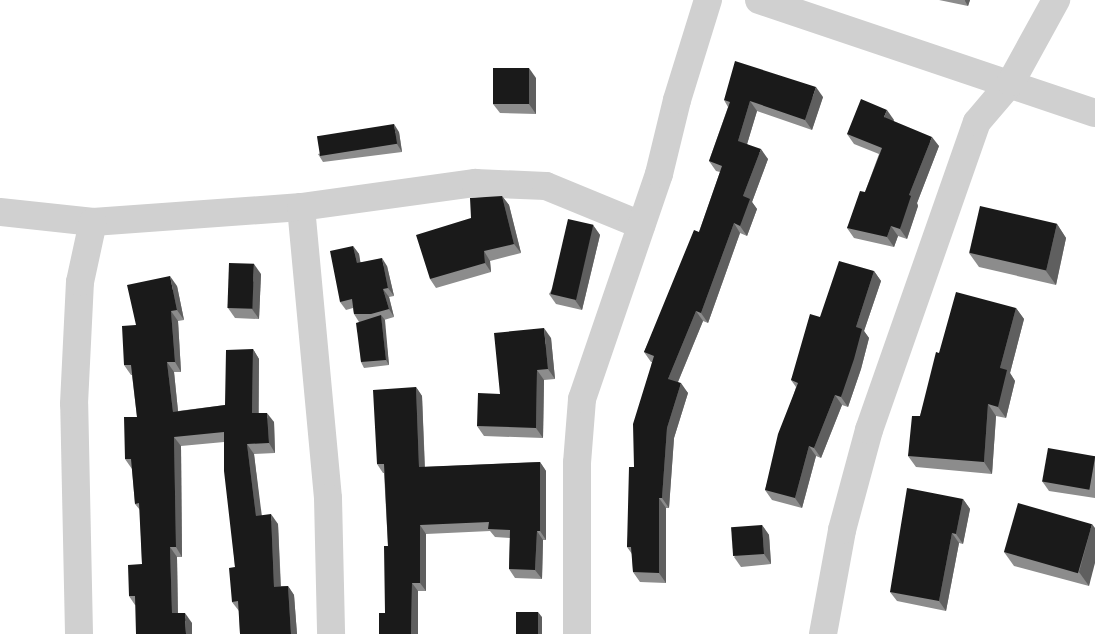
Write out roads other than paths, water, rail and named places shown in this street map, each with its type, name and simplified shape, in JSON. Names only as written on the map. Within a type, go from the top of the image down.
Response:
[{"type":"street","points":[[577,634],[577,463],[582,399],[659,174],[677,100],[708,0]]},
{"type":"street","points":[[760,0],[1011,82],[1095,113]]},
{"type":"street","points":[[823,634],[842,530],[869,430],[918,283],[977,122],[1011,82],[1056,0]]},
{"type":"street","points":[[0,212],[93,222],[301,207],[475,183],[546,186],[642,225]]},
{"type":"street","points":[[301,207],[328,498],[331,634]]},
{"type":"street","points":[[79,634],[74,404],[80,282],[93,222]]}]
